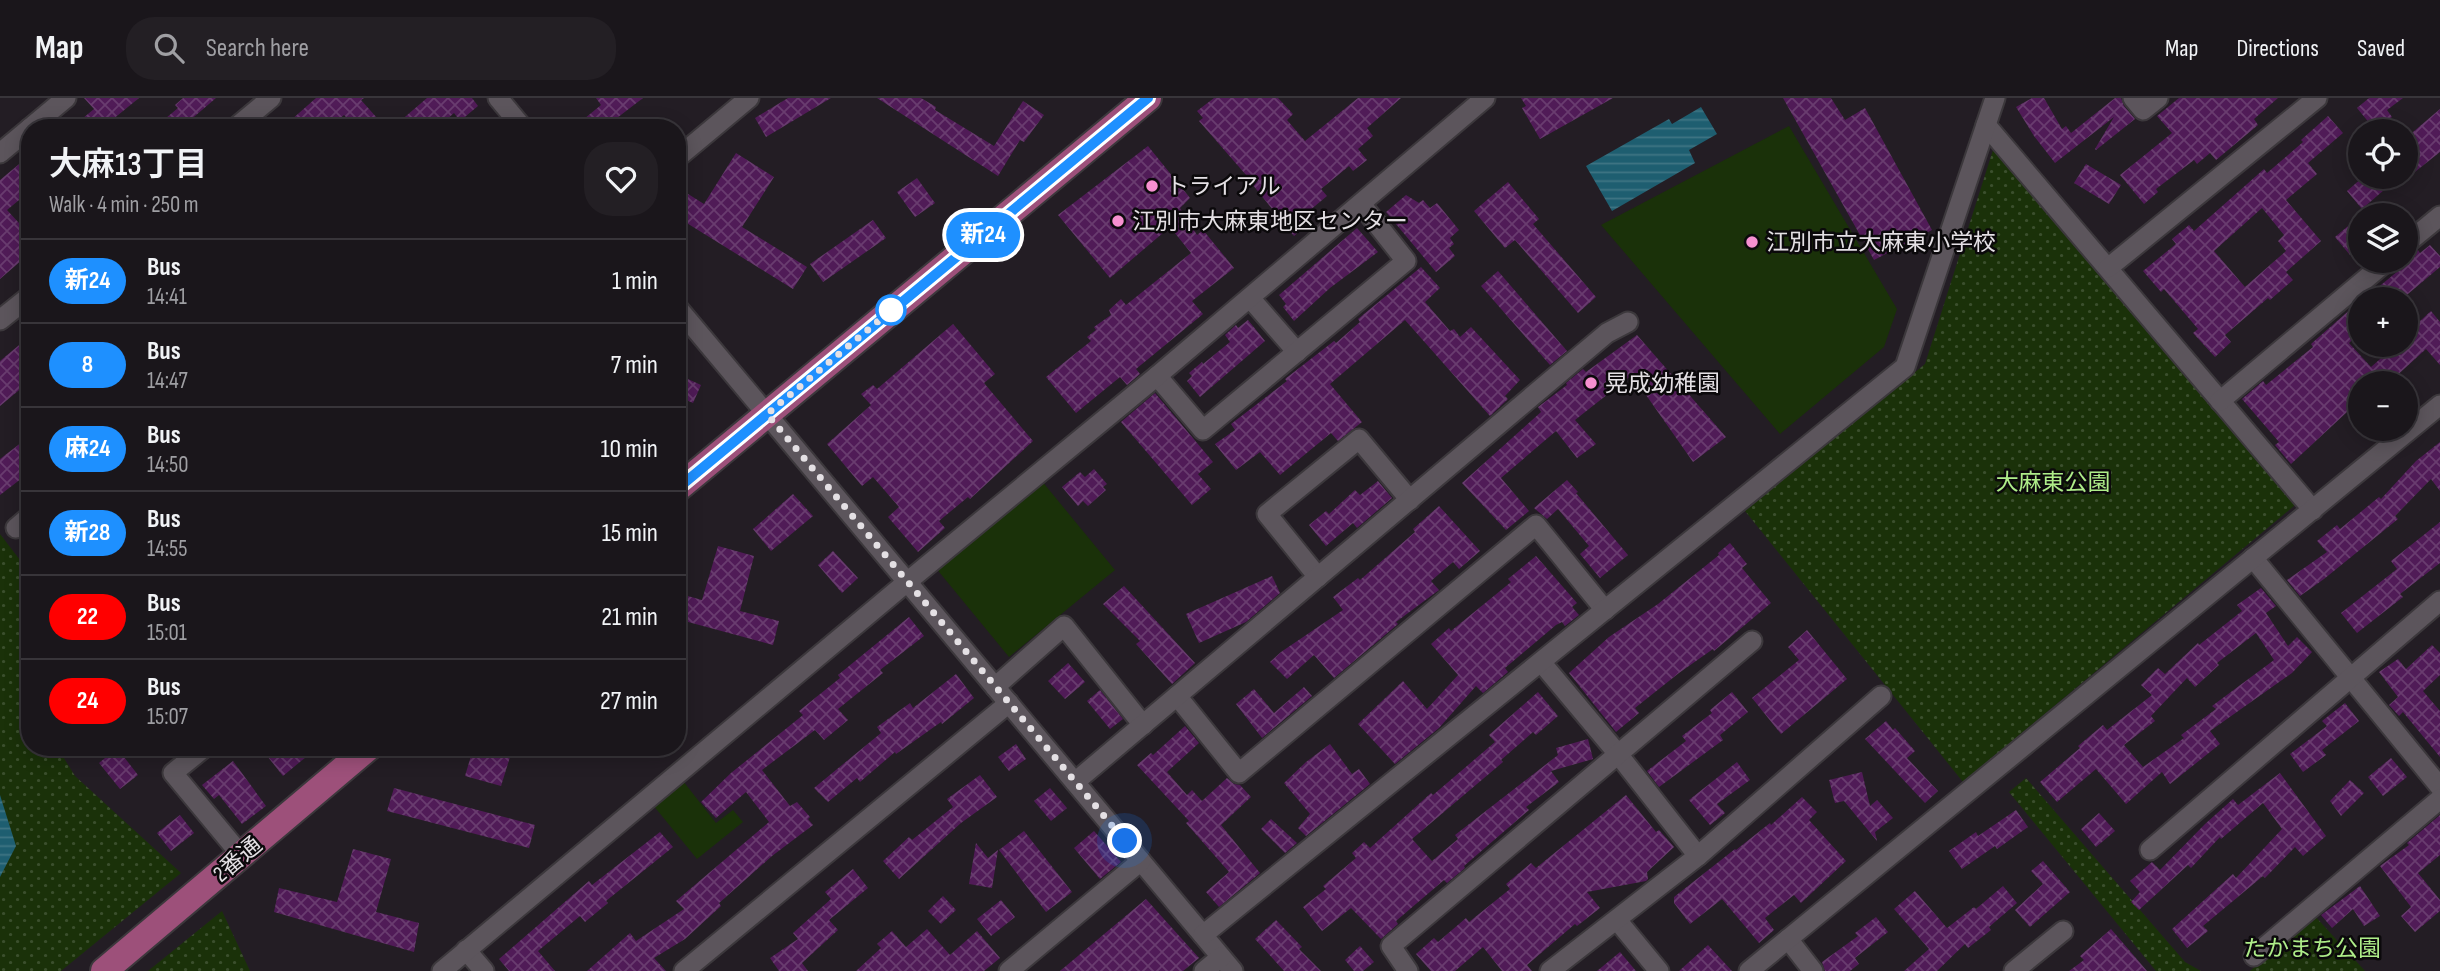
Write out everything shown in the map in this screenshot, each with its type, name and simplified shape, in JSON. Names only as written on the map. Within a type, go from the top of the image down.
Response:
[{"type":"main road","points":[[686,482],[1148,98]]},
{"type":"main road","name":"2番通","points":[[104,971],[358,756]]},
{"type":"street","points":[[44,105],[66,98]]},
{"type":"street","points":[[246,119],[271,98]]},
{"type":"street","points":[[498,98],[510,119]]},
{"type":"street","points":[[686,150],[749,98]]},
{"type":"street","points":[[442,971],[1157,376],[1485,98]]},
{"type":"street","points":[[1203,935],[1905,368],[1995,98]]},
{"type":"street","points":[[2133,98],[2143,110],[2158,98]]},
{"type":"street","points":[[2108,268],[2317,98]]},
{"type":"street","points":[[1986,125],[2313,510]]},
{"type":"street","points":[[0,153],[21,136]]},
{"type":"street","points":[[1157,376],[1203,430],[1406,261],[1361,204]]},
{"type":"street","points":[[2418,234],[2440,216]]},
{"type":"street","points":[[2220,401],[2373,273]]},
{"type":"street","points":[[1250,298],[1297,352]]},
{"type":"street","points":[[0,320],[21,303]]},
{"type":"street","points":[[686,318],[1227,964],[1204,971]]},
{"type":"street","points":[[1075,782],[1607,333],[1628,323]]},
{"type":"street","points":[[1749,971],[2440,405]]},
{"type":"street","points":[[1318,577],[1267,514],[1359,439],[1410,500]]},
{"type":"street","points":[[1177,696],[1239,774],[1536,525],[1605,610]]},
{"type":"street","points":[[2253,558],[2440,787]]},
{"type":"street","points":[[2150,850],[2348,677],[2440,601]]},
{"type":"street","points":[[995,687],[1064,626],[1143,724]]},
{"type":"street","points":[[1408,971],[1391,946],[1752,641]]},
{"type":"street","points":[[1541,662],[1698,856]]},
{"type":"street","points":[[1550,971],[1698,856],[1881,696]]},
{"type":"street","points":[[684,971],[1009,703]]},
{"type":"street","points":[[194,756],[173,773],[241,855]]},
{"type":"street","points":[[2254,957],[2440,799]]},
{"type":"street","points":[[1009,971],[1141,861]]},
{"type":"street","points":[[1617,920],[1659,971]]},
{"type":"street","points":[[2014,971],[2063,931]]},
{"type":"street","points":[[1788,939],[1813,971]]},
{"type":"street","points":[[466,950],[484,971]]},
{"type":"green space","points":[[1789,126],[1897,309],[1884,347],[1780,434],[1601,225]]},
{"type":"green space","name":"大麻東公園","points":[[1993,150],[2300,501],[1963,782],[1745,511],[1925,364]]},
{"type":"green space","points":[[1041,480],[1115,570],[1009,657],[935,567]]},
{"type":"green space","points":[[0,534],[21,561],[21,756],[63,756],[75,776],[181,873],[61,971],[0,971]]},
{"type":"green space","name":"たかまち公園","points":[[2026,778],[2185,962],[2201,971],[2156,971],[2009,792]]},
{"type":"green space","points":[[683,781],[716,823],[733,810],[743,822],[697,859],[653,805]]},
{"type":"green space","points":[[222,911],[250,971],[148,971]]},
{"type":"green space","name":"たかまち公園","points":[[2314,915],[2365,971],[2250,971]]},
{"type":"water","points":[[1701,107],[1717,134],[1689,150],[1695,163],[1612,211],[1586,166],[1669,119],[1672,124]]},
{"type":"water","points":[[0,795],[16,846],[0,877]]},
{"type":"building","points":[[84,98],[139,98],[113,119],[82,119],[94,109]]},
{"type":"building","points":[[183,98],[216,98],[192,119],[165,119],[178,108],[175,105]]},
{"type":"building","points":[[316,98],[364,98],[361,100],[378,119],[348,119],[344,115],[339,119],[292,119]]},
{"type":"building","points":[[427,98],[472,98],[478,106],[462,119],[458,119],[454,113],[447,119],[402,119]]},
{"type":"building","points":[[596,98],[643,98],[616,119],[584,119],[601,105]]},
{"type":"building","points":[[788,98],[831,98],[766,137],[755,118]]},
{"type":"building","points":[[877,98],[921,98],[936,107],[935,110],[994,146],[1023,101],[1044,115],[1024,142],[1020,140],[998,176]]},
{"type":"building","points":[[1214,98],[1278,98],[1293,114],[1287,120],[1305,141],[1358,98],[1401,98],[1367,128],[1373,136],[1358,149],[1367,160],[1353,171],[1349,166],[1321,189],[1327,196],[1303,216],[1309,223],[1294,236],[1253,183],[1199,121],[1203,118],[1197,111]]},
{"type":"building","points":[[1521,98],[1613,98],[1540,139],[1522,108],[1526,106]]},
{"type":"building","points":[[1783,98],[1831,98],[1845,120],[1865,108],[1932,230],[1874,260]]},
{"type":"building","points":[[2032,98],[2044,98],[2062,129],[2066,126],[2071,133],[2115,98],[2121,98],[2135,119],[2096,150],[2114,117],[2055,163],[2016,107]]},
{"type":"building","points":[[2179,98],[2278,98],[2254,119],[2258,125],[2216,160],[2210,153],[2197,164],[2194,160],[2156,189],[2158,192],[2144,204],[2120,175],[2172,133],[2157,116]]},
{"type":"building","points":[[2369,98],[2403,98],[2387,110],[2392,117],[2389,119],[2366,119],[2357,108]]},
{"type":"building","points":[[2440,109],[2440,152],[2418,169],[2418,128]]},
{"type":"building","points":[[2328,116],[2343,133],[2308,163],[2317,174],[2286,200],[2321,241],[2286,272],[2293,280],[2225,335],[2231,342],[2215,357],[2193,333],[2198,329],[2164,289],[2161,292],[2143,271],[2176,244],[2172,239],[2189,225],[2194,231],[2264,169],[2267,173],[2303,142],[2301,140]],"holes":[[[2262,208],[2284,235],[2278,241],[2286,251],[2245,287],[2214,251]]]},
{"type":"building","points":[[1148,146],[1190,198],[1180,208],[1197,235],[1203,230],[1234,268],[1192,301],[1203,314],[1136,369],[1140,374],[1127,385],[1120,377],[1076,413],[1046,377],[1091,341],[1087,337],[1096,330],[1094,327],[1111,315],[1109,310],[1121,299],[1126,305],[1191,253],[1170,227],[1110,278],[1058,215]]},
{"type":"building","points":[[736,153],[774,177],[742,227],[807,267],[793,289],[686,223],[686,193],[704,204]]},
{"type":"building","points":[[21,162],[21,198],[7,210],[21,225],[21,261],[0,279],[0,180]]},
{"type":"building","points":[[2086,164],[2121,185],[2109,204],[2074,183]]},
{"type":"building","points":[[917,178],[935,203],[915,217],[897,192]]},
{"type":"building","points":[[1508,182],[1539,219],[1533,224],[1596,297],[1578,313],[1515,240],[1505,248],[1474,211]]},
{"type":"building","points":[[2385,189],[2369,203],[2357,203],[2347,191]]},
{"type":"building","points":[[1406,195],[1419,203],[1423,200],[1430,208],[1437,203],[1459,230],[1450,238],[1454,244],[1449,248],[1455,256],[1436,272],[1386,212]]},
{"type":"building","points":[[873,220],[886,238],[823,282],[810,264]]},
{"type":"building","points":[[2348,226],[2348,253],[2335,237]]},
{"type":"building","points":[[1357,228],[1378,252],[1330,288],[1294,321],[1283,307],[1286,304],[1279,295]]},
{"type":"building","points":[[2430,245],[2440,256],[2440,267],[2416,287],[2379,287],[2396,273],[2418,273],[2418,250],[2420,253]]},
{"type":"building","points":[[1421,267],[1440,288],[1425,302],[1450,331],[1454,329],[1460,337],[1471,327],[1520,380],[1505,396],[1508,399],[1490,416],[1405,320],[1330,384],[1362,422],[1338,441],[1331,433],[1280,475],[1260,452],[1236,470],[1215,444],[1235,430],[1231,424],[1334,341],[1336,343],[1360,322],[1358,319]]},
{"type":"building","points":[[1498,271],[1567,351],[1550,365],[1481,286]]},
{"type":"building","points":[[2348,311],[2348,357],[2362,357],[2371,367],[2382,357],[2417,357],[2402,371],[2348,371],[2348,411],[2291,464],[2275,445],[2279,442],[2242,399],[2263,381],[2266,385],[2313,347],[2311,344]]},
{"type":"building","points":[[2431,311],[2440,322],[2440,365],[2426,349],[2418,356],[2418,323]]},
{"type":"building","points":[[1248,320],[1265,341],[1200,397],[1187,381],[1192,376],[1189,373],[1230,342],[1225,335],[1236,325],[1238,328]]},
{"type":"building","points":[[953,324],[995,374],[984,383],[1033,441],[970,499],[968,497],[939,521],[945,528],[918,552],[888,517],[899,507],[873,477],[862,486],[827,444],[871,405],[861,394],[873,385],[877,389]]},
{"type":"building","points":[[1637,335],[1726,437],[1693,462],[1632,375],[1575,420],[1596,444],[1577,458],[1556,431],[1501,478],[1529,511],[1506,530],[1462,483],[1541,412],[1538,407],[1567,385],[1566,383]]},
{"type":"building","points":[[21,344],[21,388],[0,406],[0,361]]},
{"type":"building","points":[[686,378],[701,385],[693,403],[686,400]]},
{"type":"building","points":[[1155,393],[1213,462],[1198,474],[1211,489],[1192,505],[1121,422]]},
{"type":"building","points":[[2440,442],[2440,491],[2431,479],[2395,516],[2398,519],[2300,596],[2287,580],[2327,552],[2317,541],[2337,525],[2340,529],[2379,497],[2381,499],[2416,461]]},
{"type":"building","points":[[21,443],[21,479],[0,495],[0,459]]},
{"type":"building","points":[[1094,469],[1107,484],[1103,487],[1106,490],[1088,506],[1083,501],[1078,506],[1062,487],[1080,472],[1085,477]]},
{"type":"building","points":[[1567,480],[1628,555],[1600,578],[1580,554],[1589,546],[1558,509],[1547,519],[1534,508]]},
{"type":"building","points":[[1378,481],[1392,498],[1357,528],[1353,523],[1326,546],[1309,525],[1326,511],[1329,514],[1355,490],[1360,495]]},
{"type":"building","points":[[793,494],[813,516],[771,551],[753,529]]},
{"type":"building","points":[[1439,506],[1480,551],[1459,569],[1453,562],[1431,581],[1439,590],[1396,622],[1398,624],[1334,678],[1314,655],[1287,679],[1270,662],[1343,610],[1333,597],[1358,578],[1360,580],[1415,532],[1413,529]]},
{"type":"building","points":[[2440,522],[2440,563],[2400,594],[2403,597],[2357,633],[2341,613],[2397,569],[2391,561]]},
{"type":"building","points":[[1730,543],[1747,564],[1742,568],[1771,603],[1714,651],[1713,649],[1679,673],[1635,708],[1639,713],[1616,732],[1569,673],[1609,637],[1658,604]]},
{"type":"building","points":[[718,546],[754,556],[740,611],[779,621],[773,645],[686,621],[686,596],[702,600]]},
{"type":"building","points":[[833,551],[858,578],[842,593],[818,565]]},
{"type":"building","points":[[1536,556],[1577,603],[1572,607],[1579,615],[1565,626],[1562,622],[1556,625],[1505,668],[1508,672],[1483,693],[1476,686],[1439,728],[1395,764],[1358,724],[1403,681],[1427,709],[1458,675],[1431,644],[1511,582],[1508,579]]},
{"type":"building","points":[[1272,576],[1280,593],[1246,622],[1199,643],[1186,614]]},
{"type":"building","points":[[1124,586],[1195,663],[1172,684],[1136,644],[1140,641],[1103,604]]},
{"type":"building","points":[[2261,588],[2276,606],[2266,613],[2288,646],[2297,637],[2312,652],[2292,673],[2210,731],[2220,744],[2170,784],[2162,772],[2126,804],[2096,769],[2057,802],[2040,782],[2103,725],[2107,730],[2152,695],[2141,685],[2158,668],[2165,674],[2198,643],[2199,645],[2242,611],[2237,605]],"holes":[[[2256,633],[2274,660],[2212,706],[2216,709],[2181,735],[2184,738],[2143,767],[2124,745],[2155,721],[2151,716],[2187,678],[2195,687],[2219,665],[2217,663]]]},
{"type":"building","points":[[909,617],[924,636],[880,670],[883,673],[838,709],[848,720],[824,740],[815,730],[762,770],[790,806],[797,802],[810,817],[808,819],[813,825],[772,856],[719,903],[721,906],[685,939],[654,958],[666,971],[587,971],[630,933],[636,941],[684,909],[676,901],[769,822],[746,792],[716,818],[701,802],[731,773],[803,715],[799,711],[840,678],[838,675]]},
{"type":"building","points":[[1807,630],[1847,679],[1781,734],[1752,698],[1799,660],[1788,647]]},
{"type":"building","points":[[2432,645],[2440,653],[2440,675],[2423,691],[2440,711],[2440,757],[2403,712],[2399,716],[2389,705],[2398,697],[2379,672],[2398,659],[2406,669]]},
{"type":"building","points":[[1068,663],[1085,682],[1065,699],[1048,681]]},
{"type":"building","points":[[956,674],[974,698],[942,724],[941,722],[896,754],[895,752],[860,782],[857,778],[828,802],[814,788],[881,733],[877,727],[910,703],[913,708]]},
{"type":"building","points":[[1304,687],[1312,696],[1262,738],[1236,704],[1254,689],[1274,713]]},
{"type":"building","points":[[1100,690],[1123,719],[1110,729],[1087,701]]},
{"type":"building","points":[[1538,692],[1558,716],[1536,735],[1533,732],[1501,760],[1503,762],[1412,839],[1432,861],[1458,839],[1455,835],[1558,755],[1556,748],[1588,739],[1593,759],[1551,771],[1559,782],[1526,807],[1529,810],[1464,866],[1465,868],[1447,883],[1444,880],[1396,921],[1398,924],[1381,939],[1351,908],[1322,931],[1303,907],[1326,889],[1323,886],[1356,858],[1352,853],[1364,842],[1370,848],[1431,793],[1433,795],[1495,742],[1489,735]]},
{"type":"building","points":[[1732,692],[1748,712],[1720,735],[1723,740],[1659,787],[1647,771],[1686,741],[1682,736],[1712,713],[1710,710]]},
{"type":"building","points":[[2345,703],[2359,721],[2322,750],[2326,755],[2303,772],[2290,754],[2327,726],[2322,721]]},
{"type":"building","points":[[1886,721],[1915,751],[1907,758],[1938,791],[1925,803],[1865,739]]},
{"type":"building","points":[[1185,726],[1199,743],[1167,772],[1187,795],[1192,790],[1202,801],[1227,778],[1240,785],[1251,797],[1221,825],[1260,873],[1219,907],[1206,892],[1229,872],[1186,823],[1189,821],[1137,765],[1151,753],[1153,755]]},
{"type":"building","points":[[1016,744],[1026,759],[1009,771],[998,757]]},
{"type":"building","points":[[1330,744],[1352,774],[1359,769],[1370,784],[1306,836],[1298,828],[1310,814],[1284,783]]},
{"type":"building","points":[[107,756],[123,756],[138,775],[120,789],[99,763]]},
{"type":"building","points":[[267,756],[307,756],[283,776]]},
{"type":"building","points":[[471,756],[510,757],[501,786],[465,776]]},
{"type":"building","points":[[2391,758],[2407,777],[2383,796],[2368,777]]},
{"type":"building","points":[[233,761],[266,806],[242,824],[219,795],[214,799],[202,785]]},
{"type":"building","points":[[1737,762],[1750,780],[1717,804],[1725,813],[1710,825],[1689,800]]},
{"type":"building","points":[[1862,772],[1870,806],[1877,800],[1893,818],[1875,832],[1877,841],[1844,801],[1835,803],[1829,780]]},
{"type":"building","points":[[2280,773],[2326,836],[2303,856],[2295,847],[2265,878],[2263,876],[2203,926],[2208,931],[2187,948],[2172,929],[2233,874],[2236,878],[2282,829],[2263,803],[2221,839],[2220,837],[2191,868],[2188,865],[2139,910],[2131,902],[2140,892],[2130,881],[2152,862],[2160,870],[2233,799],[2238,805]]},
{"type":"building","points":[[980,775],[997,797],[961,823],[899,879],[883,861],[909,837],[912,840],[953,807],[947,799]]},
{"type":"building","points":[[2350,780],[2364,793],[2341,816],[2330,801]]},
{"type":"building","points":[[394,788],[535,825],[529,848],[387,811]]},
{"type":"building","points":[[1050,788],[1067,808],[1051,821],[1034,801]]},
{"type":"building","points":[[1626,795],[1656,832],[1659,830],[1674,847],[1647,872],[1646,881],[1587,892],[1600,908],[1577,926],[1575,924],[1527,965],[1532,971],[1502,971],[1483,947],[1455,971],[1431,971],[1416,954],[1434,938],[1438,942],[1466,918],[1469,922],[1510,889],[1506,884],[1531,863],[1536,868]]},
{"type":"building","points":[[1802,797],[1817,812],[1809,820],[1846,861],[1801,903],[1794,895],[1765,918],[1774,930],[1759,943],[1722,899],[1690,924],[1674,903],[1674,897],[1770,823],[1771,825]]},
{"type":"building","points":[[2016,810],[2028,827],[1962,869],[1949,851],[1976,832],[1978,836]]},
{"type":"building","points":[[2099,813],[2115,831],[2096,847],[2081,829]]},
{"type":"building","points":[[180,815],[194,833],[171,851],[157,833]]},
{"type":"building","points":[[2440,815],[2440,855],[2418,873],[2440,900],[2440,911],[2415,932],[2401,916],[2411,907],[2380,866],[2409,845],[2407,843]]},
{"type":"building","points":[[1271,819],[1297,843],[1285,853],[1261,829]]},
{"type":"building","points":[[1024,831],[1072,892],[1046,912],[999,850]]},
{"type":"building","points":[[1094,831],[1121,862],[1100,879],[1074,848]]},
{"type":"building","points":[[660,832],[673,847],[606,901],[608,903],[585,922],[580,916],[538,951],[555,971],[509,971],[499,959],[589,881],[592,885]]},
{"type":"building","points":[[976,843],[988,858],[998,850],[992,888],[969,884]]},
{"type":"building","points":[[353,849],[391,859],[376,912],[419,923],[414,952],[274,912],[279,888],[337,902]]},
{"type":"building","points":[[2043,861],[2070,892],[2030,927],[2015,910],[2043,884],[2031,871]]},
{"type":"building","points":[[853,869],[868,888],[829,920],[838,930],[802,963],[808,971],[779,971],[770,958],[798,939],[793,933],[831,899],[825,892]]},
{"type":"building","points":[[2003,886],[2017,903],[1989,927],[1991,930],[1968,948],[1965,944],[1937,971],[1904,971],[1929,949],[1894,909],[1915,891],[1947,928],[1974,907],[1976,909]]},
{"type":"building","points":[[2360,886],[2380,916],[2364,926],[2353,909],[2332,928],[2321,915]]},
{"type":"building","points":[[943,896],[956,910],[941,924],[928,911]]},
{"type":"building","points":[[1146,899],[1199,958],[1183,971],[1060,971]]},
{"type":"building","points":[[1001,900],[1015,917],[991,936],[977,919]]},
{"type":"building","points":[[1876,917],[1888,932],[1855,958],[1859,964],[1850,971],[1825,971],[1822,962],[1858,936],[1855,933]]},
{"type":"building","points":[[1276,920],[1321,971],[1284,971],[1255,939]]},
{"type":"building","points":[[927,929],[950,955],[977,931],[1000,958],[984,971],[856,971],[881,948],[877,944],[892,931],[906,947]]},
{"type":"building","points":[[2111,929],[2147,971],[2069,971],[2084,960],[2080,956]]},
{"type":"building","points":[[1708,945],[1732,971],[1679,971]]},
{"type":"building","points":[[1360,946],[1374,962],[1363,971],[1354,971],[1345,960]]},
{"type":"building","points":[[1620,952],[1636,971],[1597,971]]},
{"type":"bus line","name":"新24","points":[[686,482],[1148,98]]},
{"type":"place","name":"トライアル","points":[[1152,186]]},
{"type":"place","name":"江別市大麻東地区センター","points":[[1118,221]]},
{"type":"place","name":"江別市立大麻東小学校","points":[[1752,242]]},
{"type":"place","name":"晃成幼稚園","points":[[1591,383]]},
{"type":"route","points":[[891,310],[894,308],[767,414],[1125,841]]}]
